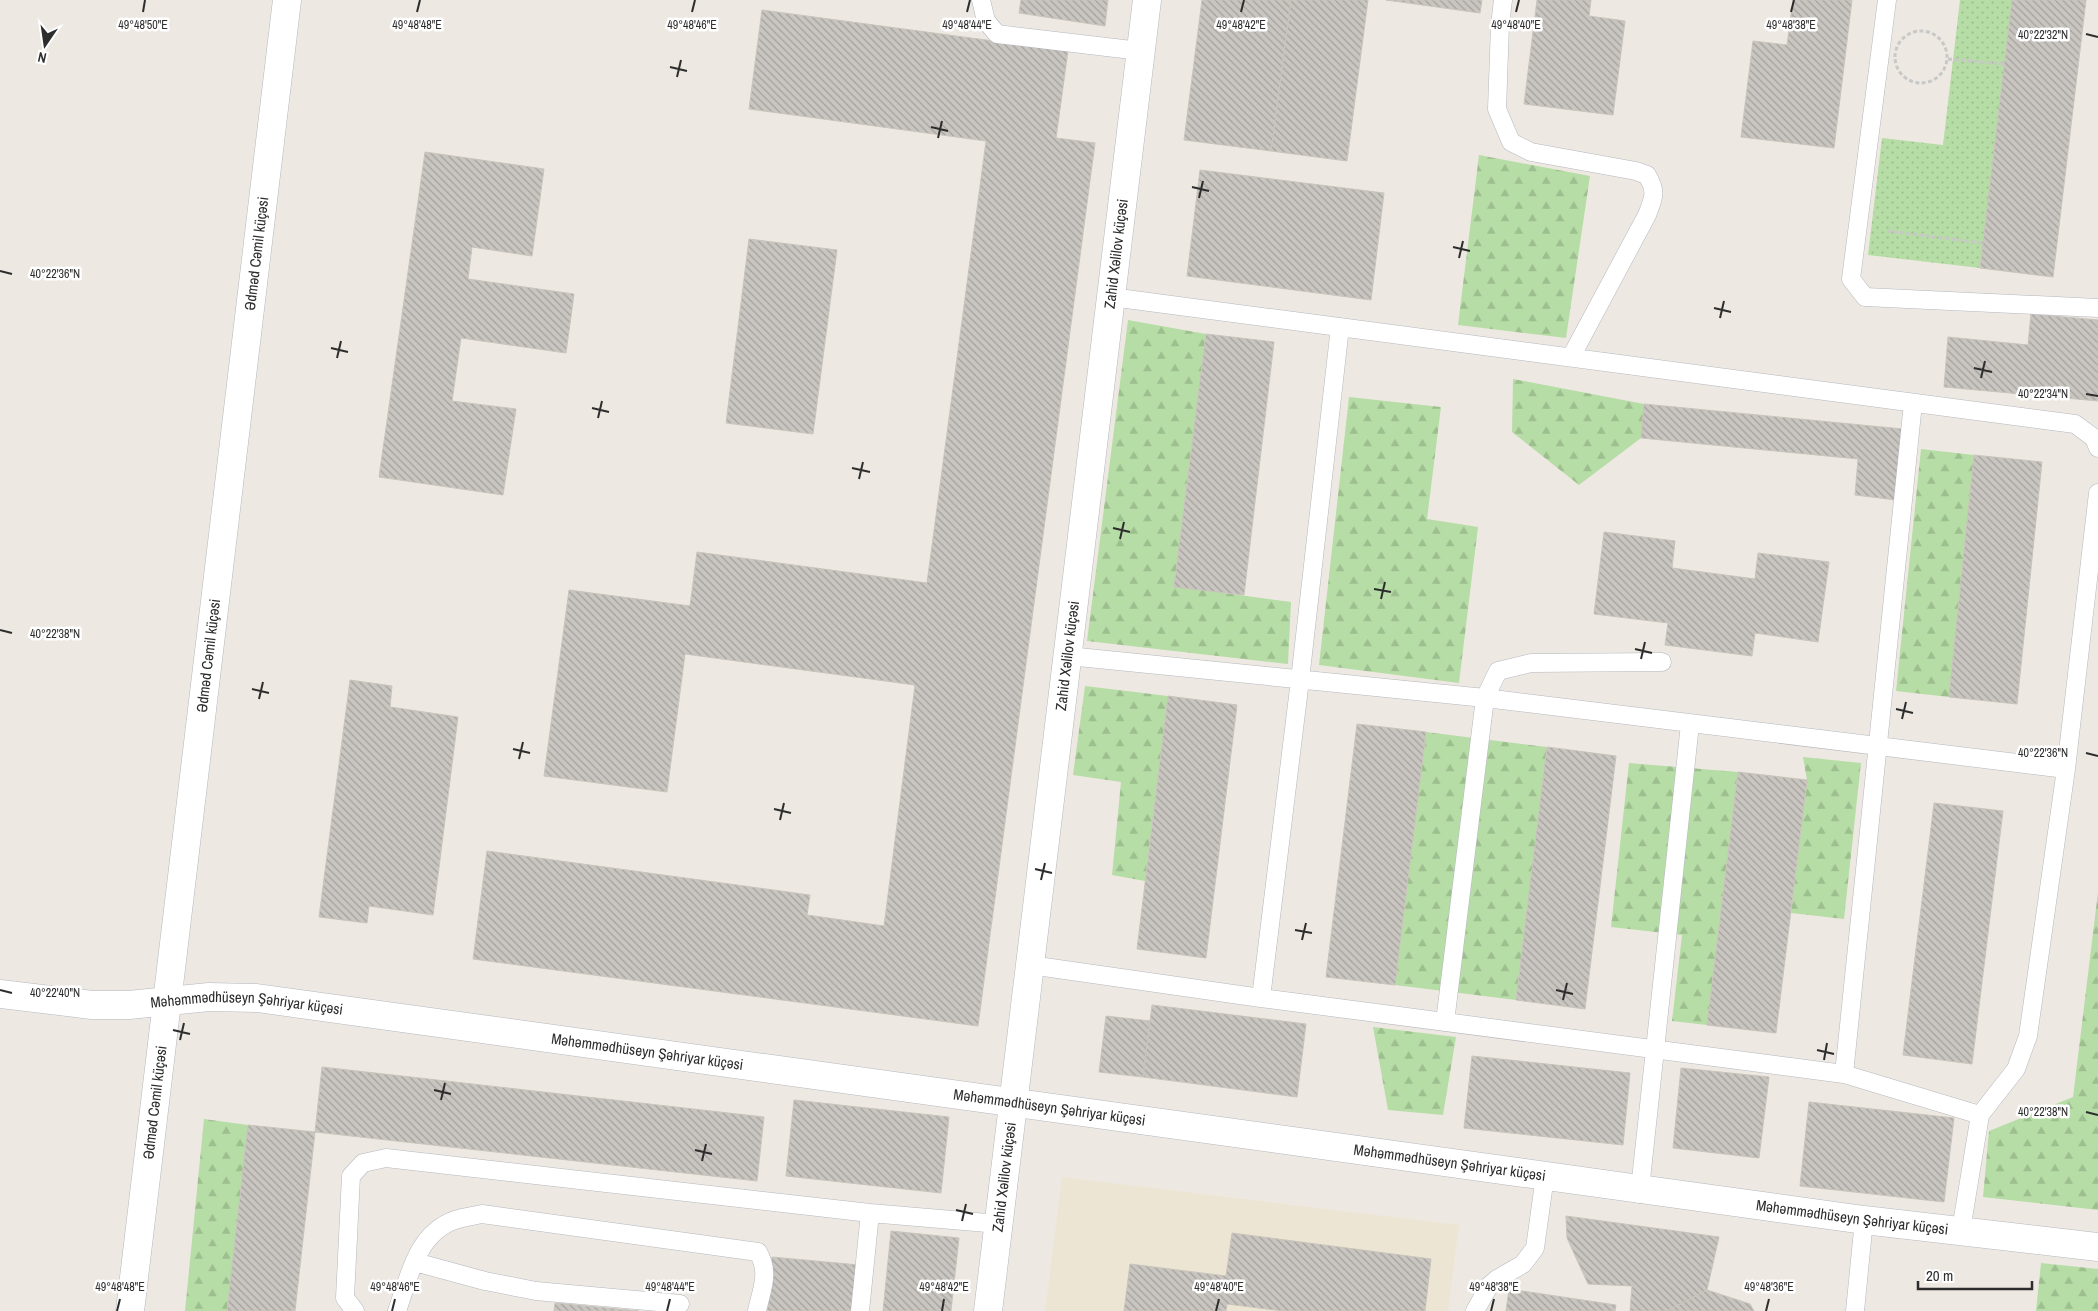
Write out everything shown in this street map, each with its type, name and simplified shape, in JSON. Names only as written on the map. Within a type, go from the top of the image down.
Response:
[{"type":"street","name":"Ədməd Cəmil küçəsi","points":[[130,1311],[287,0]]},
{"type":"street","name":"Zahid Xəlilov küçəsi","points":[[988,1311],[1000,1224],[1146,0]]},
{"type":"street","name":"Məhəmmədhüseyn Şəhriyar küçəsi","points":[[0,994],[92,1005],[209,997],[257,998],[1864,1220],[2098,1247]]},
{"type":"lane","points":[[981,0],[986,21],[998,34],[1140,50]]},
{"type":"lane","points":[[1503,0],[1500,26],[1497,109],[1512,142],[1531,152],[1636,171],[1647,175],[1654,187],[1653,198],[1647,215],[1570,357]]},
{"type":"lane","points":[[1887,0],[1851,279],[1865,297],[2098,308]]},
{"type":"lane","points":[[1111,297],[2075,424],[2094,438],[2098,448]]},
{"type":"lane","points":[[1261,998],[1300,680],[1340,327]]},
{"type":"lane","points":[[1844,1074],[1876,747],[1913,403]]},
{"type":"lane","points":[[1961,1230],[1980,1115],[2016,1069],[2028,1036],[2066,768],[2098,493]]},
{"type":"lane","points":[[1068,656],[1485,698],[1876,747],[2066,768]]},
{"type":"lane","points":[[1445,1022],[1485,698],[1498,671],[1531,662],[1662,662]]},
{"type":"lane","points":[[1640,1189],[1690,724]]},
{"type":"lane","points":[[1030,964],[1261,998],[1844,1074],[1980,1115]]},
{"type":"lane","points":[[354,1311],[345,1298],[351,1176],[363,1163],[386,1158],[870,1213],[1000,1224]]},
{"type":"lane","points":[[1475,1311],[1489,1286],[1497,1279],[1523,1264],[1534,1248],[1545,1176]]},
{"type":"lane","points":[[860,1311],[870,1213]]},
{"type":"lane","points":[[397,1311],[422,1244],[438,1229],[455,1220],[482,1214],[758,1252],[764,1263],[765,1278],[757,1311]]},
{"type":"lane","points":[[1855,1311],[1864,1220]]},
{"type":"lane","points":[[415,1262],[486,1281],[536,1291],[680,1304]]},
{"type":"path","points":[[1919,30],[1928,31],[1936,35],[1943,42],[1948,58],[1942,74],[1928,83],[1911,82],[1903,77],[1898,70],[1895,54],[1897,46],[1903,38],[1919,30]]},
{"type":"path","points":[[1948,58],[2005,64]]},
{"type":"path","points":[[1902,86],[1903,77]]},
{"type":"path","points":[[1888,222],[1887,231],[1983,243]]},
{"type":"shaded area","points":[[1062,1177],[1459,1225],[1448,1311],[1045,1311]]},
{"type":"green space","points":[[1960,0],[2012,0],[1980,268],[1868,255],[1882,138],[1943,145]]},
{"type":"green space","points":[[1479,155],[1590,176],[1566,338],[1458,325]]},
{"type":"green space","points":[[1128,320],[1206,334],[1174,586],[1291,602],[1288,664],[1087,641]]},
{"type":"green space","points":[[1513,379],[1644,404],[1641,438],[1579,485],[1512,432]]},
{"type":"green space","points":[[1349,397],[1441,407],[1427,519],[1478,527],[1459,683],[1319,665]]},
{"type":"green space","points":[[1921,449],[1974,455],[1949,697],[1896,691]]},
{"type":"green space","points":[[1085,686],[1168,696],[1145,881],[1112,875],[1121,782],[1073,775]]},
{"type":"green space","points":[[1426,732],[1547,747],[1516,1000],[1395,985]]},
{"type":"green space","points":[[1803,757],[1861,763],[1844,919],[1791,913],[1807,780]]},
{"type":"green space","points":[[1629,763],[1738,772],[1707,1025],[1672,1021],[1682,935],[1611,927]]},
{"type":"green space","points":[[2098,892],[2098,1210],[1983,1197],[1989,1131],[2073,1097]]},
{"type":"green space","points":[[1373,1027],[1456,1037],[1443,1115],[1388,1110]]},
{"type":"green space","points":[[204,1119],[248,1125],[227,1311],[185,1311]]},
{"type":"green space","points":[[2041,1263],[2098,1269],[2098,1311],[2036,1311]]},
{"type":"building","points":[[1021,0],[1108,0],[1105,26],[1019,13]]},
{"type":"building","points":[[1202,0],[1291,0],[1271,151],[1184,140]]},
{"type":"building","points":[[1291,0],[1368,0],[1347,161],[1271,151]]},
{"type":"building","points":[[1386,0],[1482,0],[1480,13]]},
{"type":"building","points":[[1537,0],[1591,0],[1589,16],[1625,21],[1613,115],[1524,104]]},
{"type":"building","points":[[1793,0],[1852,0],[1834,148],[1741,137],[1753,41],[1787,45]]},
{"type":"building","points":[[2012,0],[2086,0],[2053,277],[1980,268]]},
{"type":"building","points":[[762,10],[1068,51],[1056,138],[1095,143],[978,1026],[473,959],[487,851],[810,895],[807,915],[884,926],[915,685],[685,654],[667,792],[544,776],[569,590],[690,606],[697,552],[927,583],[986,141],[749,109]]},
{"type":"building","points":[[425,152],[544,169],[532,256],[472,247],[468,279],[574,294],[566,353],[461,338],[452,401],[516,409],[503,495],[379,477]]},
{"type":"building","points":[[1200,170],[1384,193],[1371,300],[1187,276]]},
{"type":"building","points":[[749,239],[837,250],[813,434],[726,423]]},
{"type":"building","points":[[2031,314],[2098,320],[2098,401],[1944,387],[1948,337],[2028,345]]},
{"type":"building","points":[[1206,334],[1274,342],[1244,595],[1174,587]]},
{"type":"building","points":[[1644,404],[1903,429],[1896,500],[1855,495],[1858,459],[1641,438]]},
{"type":"building","points":[[1974,455],[2042,462],[2017,704],[1949,697]]},
{"type":"building","points":[[1604,532],[1675,541],[1672,568],[1755,579],[1758,553],[1829,562],[1818,642],[1755,633],[1752,656],[1665,645],[1668,623],[1594,614]]},
{"type":"building","points":[[350,680],[392,686],[390,707],[458,717],[433,915],[369,906],[367,923],[319,917]]},
{"type":"building","points":[[1168,696],[1237,705],[1206,958],[1137,949]]},
{"type":"building","points":[[1357,724],[1426,732],[1395,985],[1326,977]]},
{"type":"building","points":[[1547,747],[1616,756],[1585,1009],[1516,1000]]},
{"type":"building","points":[[1738,772],[1807,780],[1776,1033],[1707,1025]]},
{"type":"building","points":[[1934,803],[2003,811],[1972,1064],[1903,1055]]},
{"type":"building","points":[[1152,1005],[1306,1024],[1297,1097],[1143,1077]]},
{"type":"building","points":[[1106,1016],[1150,1021],[1143,1077],[1099,1072]]},
{"type":"building","points":[[1472,1056],[1630,1073],[1623,1145],[1464,1128]]},
{"type":"building","points":[[322,1067],[764,1117],[757,1181],[315,1132]]},
{"type":"building","points":[[1681,1068],[1769,1077],[1759,1158],[1673,1148]]},
{"type":"building","points":[[794,1100],[949,1117],[941,1193],[786,1176]]},
{"type":"building","points":[[1809,1102],[1954,1118],[1944,1202],[1800,1186]]},
{"type":"building","points":[[248,1125],[315,1132],[295,1311],[227,1311]]},
{"type":"building","points":[[1566,1216],[1719,1237],[1707,1290],[1667,1311],[1630,1311],[1632,1286],[1588,1284],[1567,1238]]},
{"type":"building","points":[[891,1231],[959,1238],[951,1311],[883,1311]]},
{"type":"building","points":[[1232,1233],[1431,1259],[1425,1311],[1283,1311],[1227,1304],[1226,1311],[1124,1311],[1130,1264],[1226,1276]]},
{"type":"building","points":[[772,1257],[859,1265],[853,1311],[767,1311]]},
{"type":"building","points":[[1509,1289],[1616,1305],[1615,1311],[1506,1311]]},
{"type":"building","points":[[1707,1290],[1750,1304],[1754,1311],[1667,1311]]},
{"type":"building","points":[[555,1303],[639,1311],[554,1311]]}]
